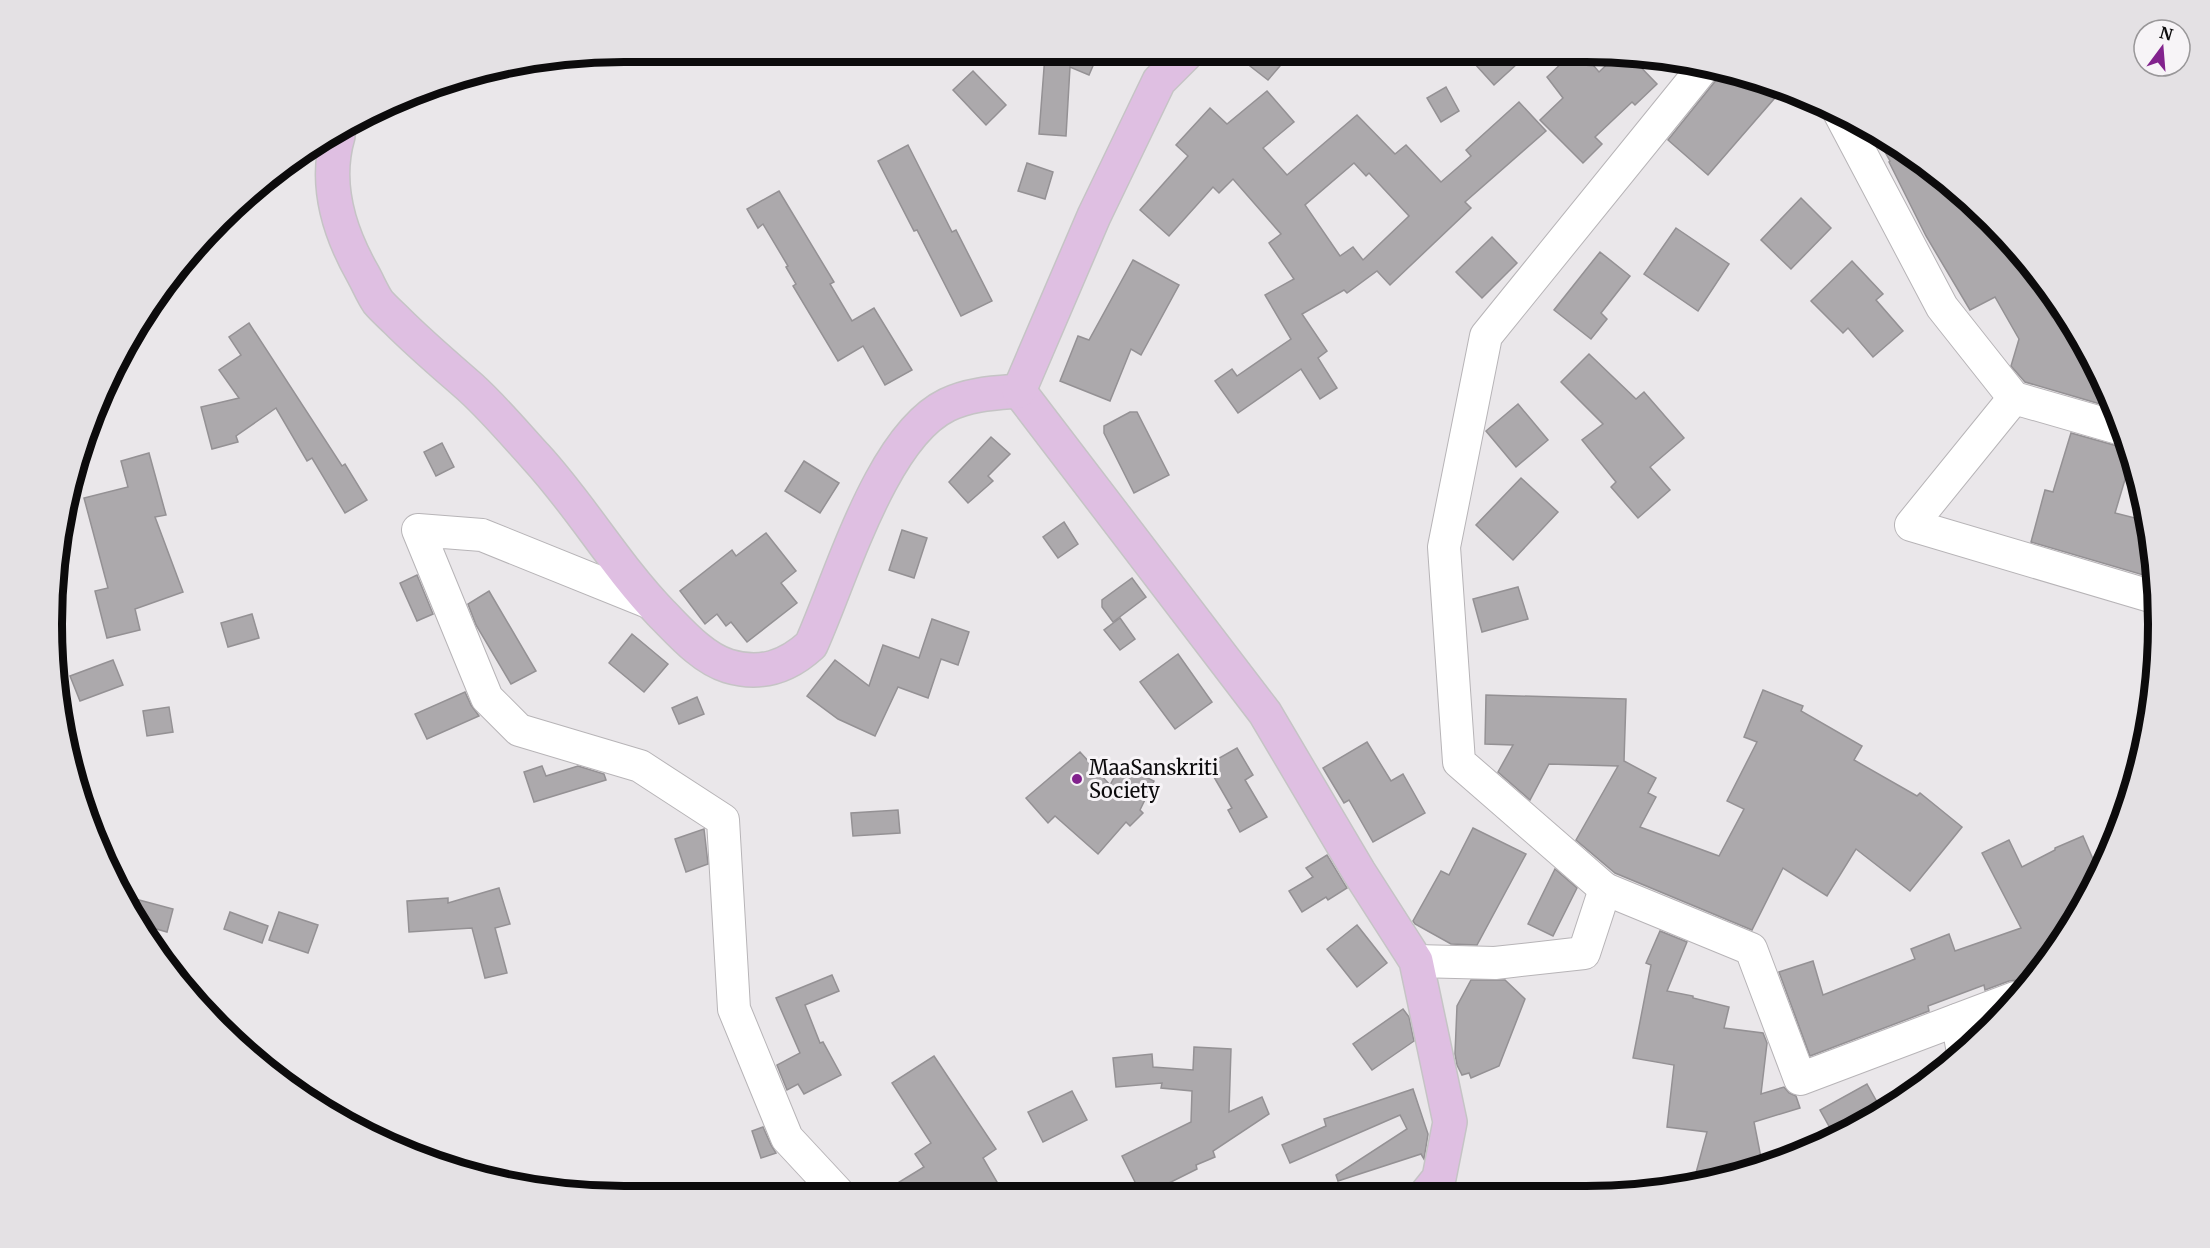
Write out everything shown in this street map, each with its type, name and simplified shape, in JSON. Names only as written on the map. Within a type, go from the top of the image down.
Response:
[{"type":"main road","points":[[1019,391],[1094,216],[1159,81],[1178,62]]},
{"type":"main road","points":[[337,140],[332,179],[337,217],[351,252],[378,302],[419,343],[473,390],[539,460],[653,604],[683,635],[712,658],[728,666],[766,669],[783,666],[811,645],[863,516],[903,443],[924,419],[947,404],[977,394],[1019,391]]},
{"type":"main road","points":[[1019,391],[1265,712],[1359,872],[1416,961],[1450,1122],[1439,1178],[1433,1186]]},
{"type":"street","points":[[1699,73],[1486,336],[1444,547],[1459,762],[1605,889],[1751,949],[1800,1079],[2001,1003]]},
{"type":"street","points":[[1846,126],[1942,307],[2014,398],[2113,426]]},
{"type":"street","points":[[2014,398],[1911,525],[2147,595]]},
{"type":"street","points":[[653,604],[482,535],[418,530],[487,698],[519,730],[640,766],[723,820],[734,1009],[787,1138],[832,1186]]},
{"type":"street","points":[[1416,961],[1495,963],[1584,953],[1605,889]]},
{"type":"street","points":[[1957,1020],[1961,1043]]},
{"type":"building","points":[[1044,62],[1095,62],[1089,75],[1070,67],[1066,136],[1039,134]]},
{"type":"building","points":[[1245,62],[1283,62],[1268,80]]},
{"type":"building","points":[[1473,62],[1519,62],[1494,85]]},
{"type":"building","points":[[1563,62],[1591,62],[1599,72],[1609,63],[1623,63],[1638,64],[1657,84],[1635,105],[1632,102],[1595,137],[1602,144],[1583,163],[1540,120],[1563,98],[1547,77]]},
{"type":"building","points":[[973,71],[1006,105],[986,125],[953,90]]},
{"type":"building","points":[[1717,79],[1732,81],[1777,95],[1708,175],[1668,140]]},
{"type":"building","points":[[1446,87],[1459,111],[1441,122],[1427,98]]},
{"type":"building","points":[[1267,91],[1294,122],[1263,148],[1287,175],[1357,115],[1395,154],[1406,145],[1441,182],[1471,156],[1466,150],[1519,102],[1546,131],[1465,202],[1471,208],[1390,285],[1377,271],[1347,293],[1344,290],[1302,314],[1327,351],[1318,358],[1337,388],[1320,399],[1301,369],[1238,413],[1215,381],[1232,369],[1237,376],[1291,339],[1265,295],[1294,279],[1269,243],[1281,234],[1233,179],[1219,193],[1213,187],[1169,236],[1140,210],[1188,156],[1176,145],[1210,108],[1227,124]],"holes":[[[1354,163],[1366,176],[1369,173],[1409,216],[1363,260],[1353,247],[1340,256],[1305,205]]]},
{"type":"building","points":[[908,145],[952,232],[956,230],[992,301],[961,316],[917,230],[914,231],[878,161]]},
{"type":"building","points":[[1881,146],[1899,156],[1957,201],[2009,253],[2032,282],[2052,317],[2054,311],[2104,405],[2025,382],[2011,366],[2019,339],[1995,297],[1970,310],[1926,236]]},
{"type":"building","points":[[1027,163],[1053,172],[1045,199],[1018,191]]},
{"type":"building","points":[[779,191],[834,282],[830,284],[852,321],[874,308],[912,370],[885,385],[863,346],[838,361],[793,286],[796,284],[786,267],[788,266],[763,224],[758,228],[747,209]]},
{"type":"building","points":[[1801,198],[1831,228],[1791,269],[1761,240]]},
{"type":"building","points":[[1676,228],[1729,264],[1698,311],[1644,274]]},
{"type":"building","points":[[1492,237],[1517,263],[1482,298],[1456,272]]},
{"type":"building","points":[[1600,252],[1630,276],[1601,313],[1607,319],[1591,339],[1554,310]]},
{"type":"building","points":[[1133,260],[1179,285],[1141,355],[1131,349],[1110,401],[1060,381],[1078,336],[1089,340]]},
{"type":"building","points":[[1852,261],[1883,294],[1876,300],[1903,331],[1873,357],[1848,328],[1843,333],[1811,301]]},
{"type":"building","points":[[249,323],[342,466],[345,464],[367,500],[345,513],[312,458],[307,461],[276,408],[236,436],[238,442],[212,449],[201,407],[239,398],[219,370],[241,355],[229,337]]},
{"type":"building","points":[[1589,354],[1636,399],[1644,392],[1684,438],[1650,467],[1670,490],[1638,518],[1611,487],[1616,482],[1582,440],[1603,424],[1561,382]]},
{"type":"building","points":[[1518,404],[1548,440],[1516,467],[1486,431]]},
{"type":"building","points":[[1130,412],[1137,412],[1169,475],[1134,493],[1104,433],[1104,426]]},
{"type":"building","points":[[2071,433],[2120,446],[2127,472],[2115,513],[2139,519],[2146,576],[2031,542],[2045,490],[2053,492]]},
{"type":"building","points":[[991,437],[1010,454],[988,476],[993,481],[968,503],[949,482]]},
{"type":"building","points":[[442,443],[454,467],[436,476],[424,452]]},
{"type":"building","points":[[149,453],[166,515],[155,517],[183,592],[135,609],[140,630],[107,638],[95,591],[108,588],[84,498],[128,487],[121,461]]},
{"type":"building","points":[[804,461],[839,483],[820,513],[785,491]]},
{"type":"building","points":[[1521,478],[1558,512],[1513,560],[1476,525]]},
{"type":"building","points":[[1064,522],[1078,544],[1058,558],[1043,537]]},
{"type":"building","points":[[902,530],[927,538],[914,578],[889,570]]},
{"type":"building","points":[[766,533],[796,571],[781,583],[797,603],[747,642],[731,622],[726,626],[717,614],[705,624],[680,591],[732,550],[736,556]]},
{"type":"building","points":[[417,575],[433,614],[417,621],[400,583]]},
{"type":"building","points":[[1132,578],[1146,597],[1113,622],[1102,607],[1102,600]]},
{"type":"building","points":[[1518,587],[1528,619],[1482,632],[1473,599]]},
{"type":"building","points":[[489,591],[536,671],[511,684],[476,625],[468,604]]},
{"type":"building","points":[[252,614],[259,638],[228,647],[221,623]]},
{"type":"building","points":[[1120,618],[1135,639],[1120,650],[1104,630]]},
{"type":"building","points":[[932,619],[969,632],[958,665],[941,659],[928,698],[898,687],[875,736],[838,719],[807,696],[835,660],[869,686],[883,645],[919,658]]},
{"type":"building","points":[[632,634],[668,664],[644,692],[609,663]]},
{"type":"building","points":[[1178,654],[1212,702],[1175,729],[1140,682]]},
{"type":"building","points":[[113,660],[123,685],[80,701],[70,676]]},
{"type":"building","points":[[1763,690],[1803,706],[1801,711],[1862,746],[1854,760],[1917,796],[1920,793],[1962,827],[1910,891],[1856,849],[1827,896],[1783,868],[1752,930],[1615,873],[1576,840],[1618,766],[1549,764],[1530,800],[1498,772],[1513,745],[1485,744],[1486,695],[1626,699],[1624,761],[1656,778],[1648,793],[1656,797],[1640,827],[1719,856],[1744,809],[1727,801],[1757,742],[1744,737]]},
{"type":"building","points":[[465,692],[479,716],[427,739],[415,714]]},
{"type":"building","points":[[697,697],[704,714],[679,724],[672,708]]},
{"type":"building","points":[[169,707],[173,732],[147,736],[143,711]]},
{"type":"building","points":[[1367,742],[1391,781],[1403,774],[1425,813],[1373,842],[1349,800],[1344,803],[1323,768]]},
{"type":"building","points":[[1237,748],[1253,775],[1245,780],[1267,817],[1240,832],[1228,810],[1232,808],[1207,765]]},
{"type":"building","points":[[1080,752],[1110,785],[1121,765],[1154,781],[1140,810],[1143,813],[1130,826],[1126,822],[1098,854],[1055,816],[1048,823],[1026,798]]},
{"type":"building","points":[[542,766],[546,776],[578,766],[604,774],[606,780],[534,802],[524,772]]},
{"type":"building","points":[[898,810],[900,833],[853,836],[851,813]]},
{"type":"building","points":[[1473,828],[1526,854],[1477,945],[1451,944],[1413,921],[1441,871],[1449,875]]},
{"type":"building","points":[[704,829],[708,864],[686,872],[675,839]]},
{"type":"building","points":[[2083,836],[2095,863],[2054,937],[2020,981],[2009,981],[1985,990],[1984,985],[1928,1006],[1929,1011],[1810,1056],[1779,972],[1813,961],[1823,995],[1915,959],[1911,949],[1949,934],[1955,951],[2021,928],[1982,853],[2009,840],[2022,867],[2055,848]]},
{"type":"building","points":[[1327,855],[1347,888],[1328,900],[1326,897],[1302,912],[1289,891],[1313,877],[1306,868]]},
{"type":"building","points":[[1555,869],[1577,888],[1553,936],[1528,924]]},
{"type":"building","points":[[499,888],[510,924],[495,928],[507,973],[485,978],[472,928],[409,932],[407,901],[448,898],[448,903]]},
{"type":"building","points":[[134,898],[173,909],[167,932],[150,927]]},
{"type":"building","points":[[230,912],[268,926],[262,943],[224,929]]},
{"type":"building","points":[[279,912],[318,925],[308,953],[269,940]]},
{"type":"building","points":[[1357,925],[1387,963],[1357,987],[1327,949]]},
{"type":"building","points":[[1660,931],[1687,942],[1667,991],[1729,1007],[1724,1028],[1763,1033],[1767,1043],[1761,1094],[1784,1087],[1796,1096],[1800,1108],[1754,1122],[1761,1159],[1695,1176],[1707,1132],[1667,1127],[1674,1065],[1633,1058],[1651,965],[1646,963]]},
{"type":"building","points":[[832,975],[839,991],[805,1005],[820,1043],[823,1042],[841,1075],[804,1094],[798,1084],[787,1090],[777,1065],[800,1053],[776,998]]},
{"type":"building","points":[[1471,980],[1505,980],[1525,999],[1499,1066],[1471,1078],[1469,1073],[1462,1075],[1455,1054],[1457,1006]]},
{"type":"building","points":[[1403,1009],[1409,1017],[1414,1041],[1372,1070],[1353,1044]]},
{"type":"building","points":[[1194,1047],[1231,1049],[1229,1112],[1262,1097],[1269,1114],[1213,1151],[1215,1157],[1196,1165],[1197,1169],[1163,1186],[1137,1186],[1122,1156],[1191,1122],[1192,1091],[1161,1088],[1162,1083],[1116,1087],[1113,1058],[1152,1054],[1153,1067],[1193,1070]]},
{"type":"building","points":[[934,1056],[996,1149],[983,1158],[999,1186],[893,1186],[924,1167],[915,1154],[931,1143],[892,1083]]},
{"type":"building","points":[[1867,1084],[1878,1104],[1831,1130],[1820,1110]]},
{"type":"building","points":[[1413,1089],[1428,1134],[1424,1159],[1421,1154],[1338,1181],[1336,1175],[1407,1129],[1400,1115],[1290,1163],[1282,1145],[1326,1126],[1324,1119]]},
{"type":"building","points":[[1072,1091],[1087,1120],[1043,1142],[1028,1112]]},
{"type":"building","points":[[763,1127],[776,1153],[761,1158],[752,1131]]},
{"type":"place","name":"MaaSanskriti Society","points":[[1077,779]]}]
